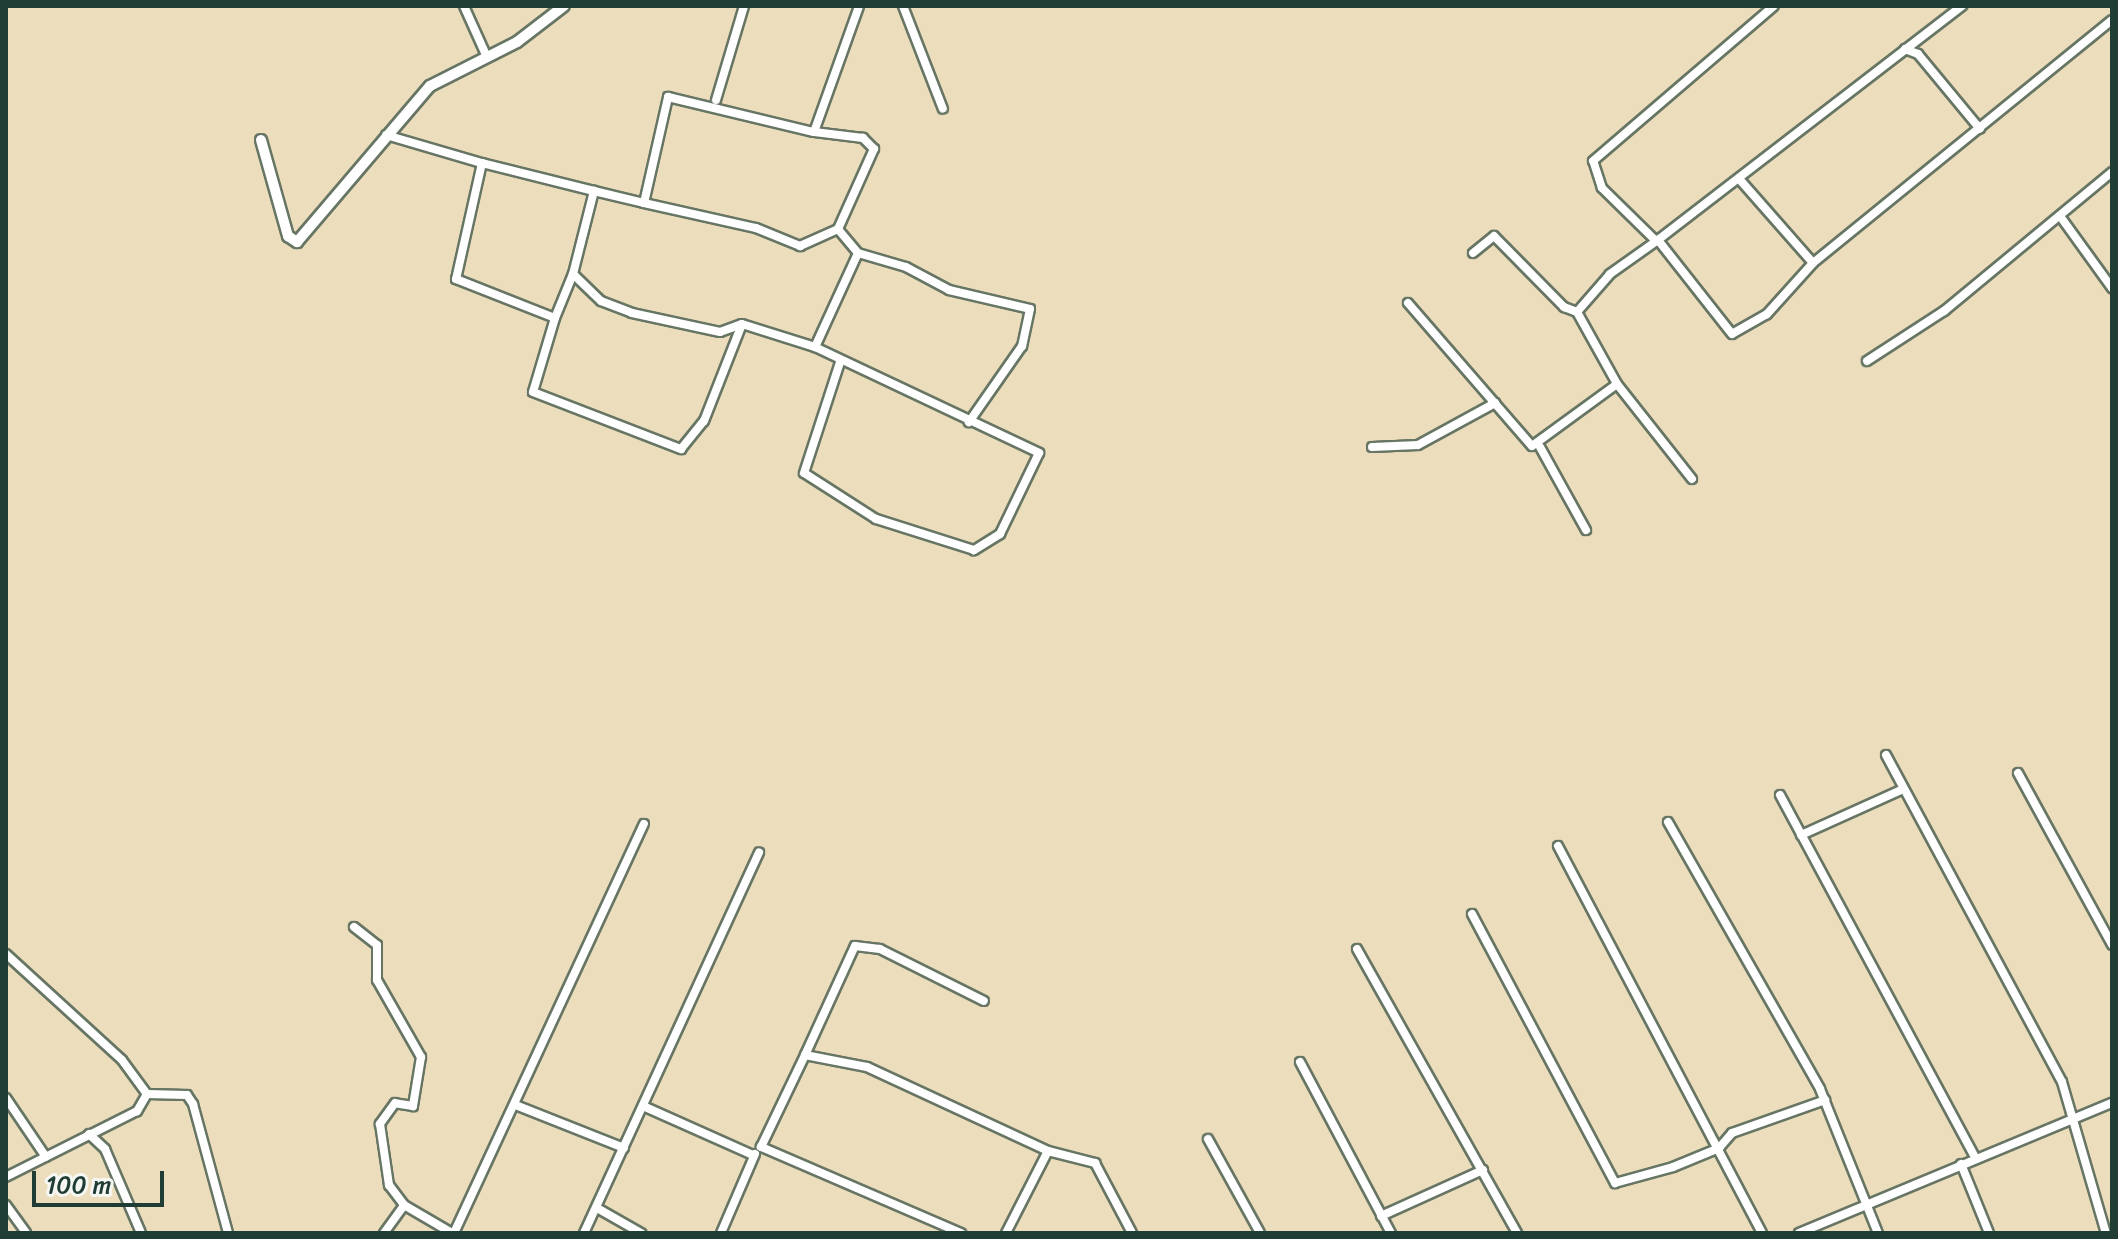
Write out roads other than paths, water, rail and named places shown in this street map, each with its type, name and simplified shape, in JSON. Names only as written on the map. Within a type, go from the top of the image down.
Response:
[{"type":"street","points":[[464,6],[486,55]]},
{"type":"street","points":[[261,140],[288,236],[297,242],[430,86],[540,28],[564,6]]},
{"type":"street","points":[[716,100],[744,6]]},
{"type":"street","points":[[814,132],[859,6]]},
{"type":"street","points":[[903,6],[943,109]]},
{"type":"street","points":[[1774,6],[1593,161],[1602,188],[1657,241],[1732,334],[1767,314],[1813,263],[2112,20]]},
{"type":"street","points":[[1577,312],[1610,274],[1741,181],[1962,6]]},
{"type":"street","points":[[1905,49],[1918,54],[1980,129]]},
{"type":"street","points":[[386,135],[482,163],[644,203],[756,228],[800,246],[838,229],[874,149],[863,138],[814,132],[668,97],[644,203]]},
{"type":"street","points":[[482,163],[456,279],[555,318]]},
{"type":"street","points":[[1867,361],[1944,311],[2112,172]]},
{"type":"street","points":[[1741,181],[1813,263]]},
{"type":"street","points":[[594,191],[573,274],[555,318],[533,392],[681,449],[704,421],[742,324]]},
{"type":"street","points":[[2060,216],[2112,288]]},
{"type":"street","points":[[838,229],[858,253],[949,290],[1030,309],[1022,346],[969,422]]},
{"type":"street","points":[[1473,253],[1494,236],[1552,297],[1577,312],[1617,384],[1692,479]]},
{"type":"street","points":[[815,347],[858,253]]},
{"type":"street","points":[[573,274],[601,301],[632,313],[720,332],[742,324],[815,347],[840,362],[1039,453],[1000,534],[974,550],[876,519],[804,473],[840,362]]},
{"type":"street","points":[[1408,303],[1495,403],[1540,447],[1586,530]]},
{"type":"street","points":[[1540,447],[1617,384]]},
{"type":"street","points":[[1372,447],[1418,445],[1495,403]]},
{"type":"street","points":[[1886,755],[1901,790],[2076,1120],[2106,1233]]},
{"type":"street","points":[[2018,773],[2112,945]]},
{"type":"street","points":[[1801,835],[1901,790]]},
{"type":"street","points":[[1780,795],[1975,1157]]},
{"type":"street","points":[[1668,822],[1825,1100],[1878,1233]]},
{"type":"street","points":[[354,927],[377,945],[377,980],[421,1057],[413,1106],[395,1103],[380,1124],[387,1138],[384,1169],[404,1205],[453,1233],[518,1106],[644,824]]},
{"type":"street","points":[[1558,846],[1762,1233]]},
{"type":"street","points":[[584,1233],[759,852]]},
{"type":"street","points":[[1472,914],[1610,1180],[1625,1185],[1719,1148],[1732,1133],[1825,1100]]},
{"type":"street","points":[[721,1233],[753,1155],[761,1147],[855,946],[880,949],[984,1001]]},
{"type":"street","points":[[1357,949],[1517,1233]]},
{"type":"street","points":[[6,954],[122,1060],[147,1094]]},
{"type":"street","points":[[805,1055],[867,1067],[1048,1151],[1095,1163],[1132,1233]]},
{"type":"street","points":[[1300,1062],[1391,1233]]},
{"type":"street","points":[[6,1177],[137,1111],[147,1094]]},
{"type":"street","points":[[147,1094],[187,1095],[193,1104],[228,1233]]},
{"type":"street","points":[[6,1098],[46,1157]]},
{"type":"street","points":[[1799,1233],[1975,1157],[2076,1120],[2112,1103]]},
{"type":"street","points":[[518,1106],[624,1148]]},
{"type":"street","points":[[643,1106],[753,1155]]},
{"type":"street","points":[[89,1134],[105,1149],[141,1233]]},
{"type":"street","points":[[1208,1139],[1260,1233]]},
{"type":"street","points":[[761,1147],[961,1233]]},
{"type":"street","points":[[1006,1233],[1048,1151]]},
{"type":"street","points":[[1961,1164],[1989,1233]]},
{"type":"street","points":[[1381,1216],[1483,1170]]},
{"type":"street","points":[[6,1205],[26,1233]]},
{"type":"street","points":[[384,1233],[404,1205]]},
{"type":"street","points":[[597,1208],[641,1233]]}]
